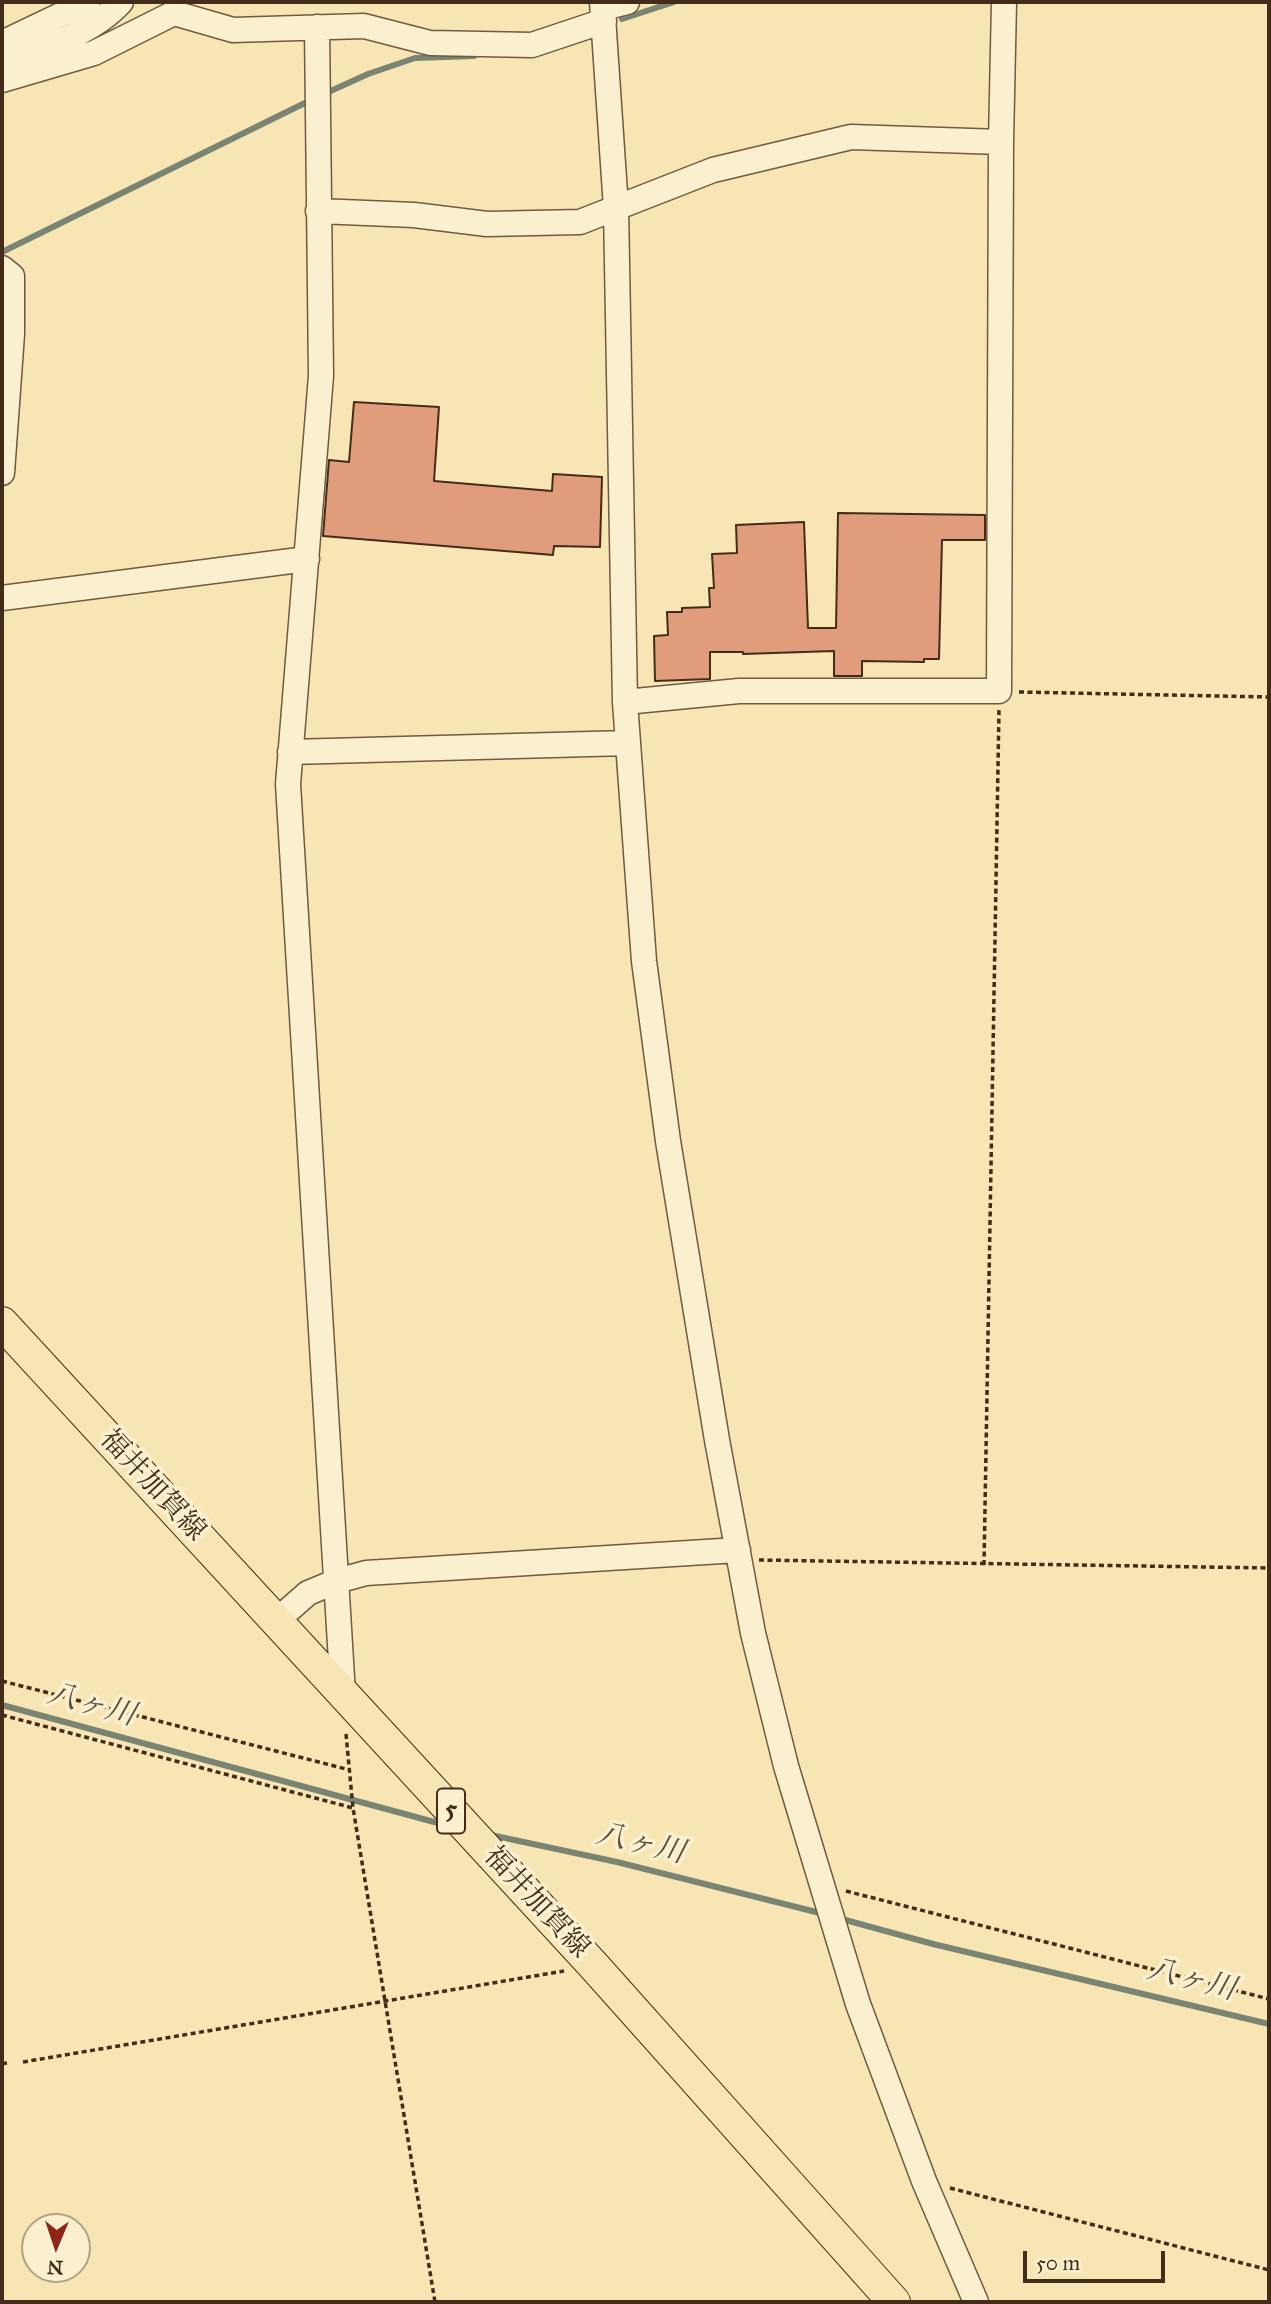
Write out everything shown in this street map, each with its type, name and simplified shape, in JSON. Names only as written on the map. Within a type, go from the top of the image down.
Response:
[{"type":"main road","name":"福井加賀線","points":[[7,1326],[594,1966],[894,2302]]},
{"type":"street","points":[[2,43],[88,2]]},
{"type":"street","points":[[2,63],[87,28],[121,2]]},
{"type":"street","points":[[2,80],[94,53],[174,13],[233,30],[364,26],[430,43],[532,45],[603,10],[627,2]]},
{"type":"street","points":[[625,702],[739,691],[999,691],[1004,2]]},
{"type":"street","points":[[603,10],[616,208],[625,702],[644,961],[656,1059],[715,1426],[753,1633],[786,1766],[823,1893],[858,2004],[924,2181],[976,2302]]},
{"type":"street","points":[[317,27],[321,376],[288,784],[343,1694]]},
{"type":"street","points":[[318,211],[414,215],[487,225],[580,222],[713,170],[851,137],[1001,142]]},
{"type":"street","points":[[2,268],[12,276],[12,334],[2,473]]},
{"type":"street","points":[[2,598],[307,559]]},
{"type":"street","points":[[290,752],[628,743]]},
{"type":"street","points":[[276,1621],[308,1593],[366,1573],[738,1554]]},
{"type":"path","points":[[984,1565],[999,691],[1269,697]]},
{"type":"path","points":[[738,1554],[984,1565],[1269,1568]]},
{"type":"path","points":[[2,1681],[350,1770]]},
{"type":"path","points":[[2,1716],[354,1808]]},
{"type":"path","points":[[346,1732],[354,1808],[384,2001],[435,2302]]},
{"type":"path","points":[[823,1893],[842,1890],[1269,1999]]},
{"type":"path","points":[[23,2062],[594,1966]]},
{"type":"path","points":[[2,2064],[10,2063]]},
{"type":"path","points":[[924,2181],[1269,2270]]},
{"type":"building","points":[[354,402],[439,407],[434,481],[552,491],[553,474],[602,477],[600,547],[554,546],[553,555],[323,536],[329,460],[349,462]]},
{"type":"building","points":[[838,513],[985,515],[985,540],[942,540],[939,659],[924,659],[924,662],[862,661],[862,676],[834,676],[834,651],[743,654],[710,652],[710,679],[655,681],[654,636],[668,635],[667,612],[682,612],[682,608],[710,607],[709,588],[714,588],[712,554],[737,553],[736,525],[804,522],[808,628],[836,628]]},
{"type":"waterway","points":[[622,19],[674,2]]},
{"type":"waterway","points":[[324,94],[368,74],[415,58],[474,56]]},
{"type":"waterway","points":[[2,252],[311,100]]},
{"type":"waterway","name":"八ヶ川","points":[[2,1705],[449,1826]]},
{"type":"waterway","name":"八ヶ川","points":[[491,1835],[617,1862],[824,1914]]},
{"type":"waterway","name":"八ヶ川","points":[[838,1918],[933,1944],[1269,2024]]}]
